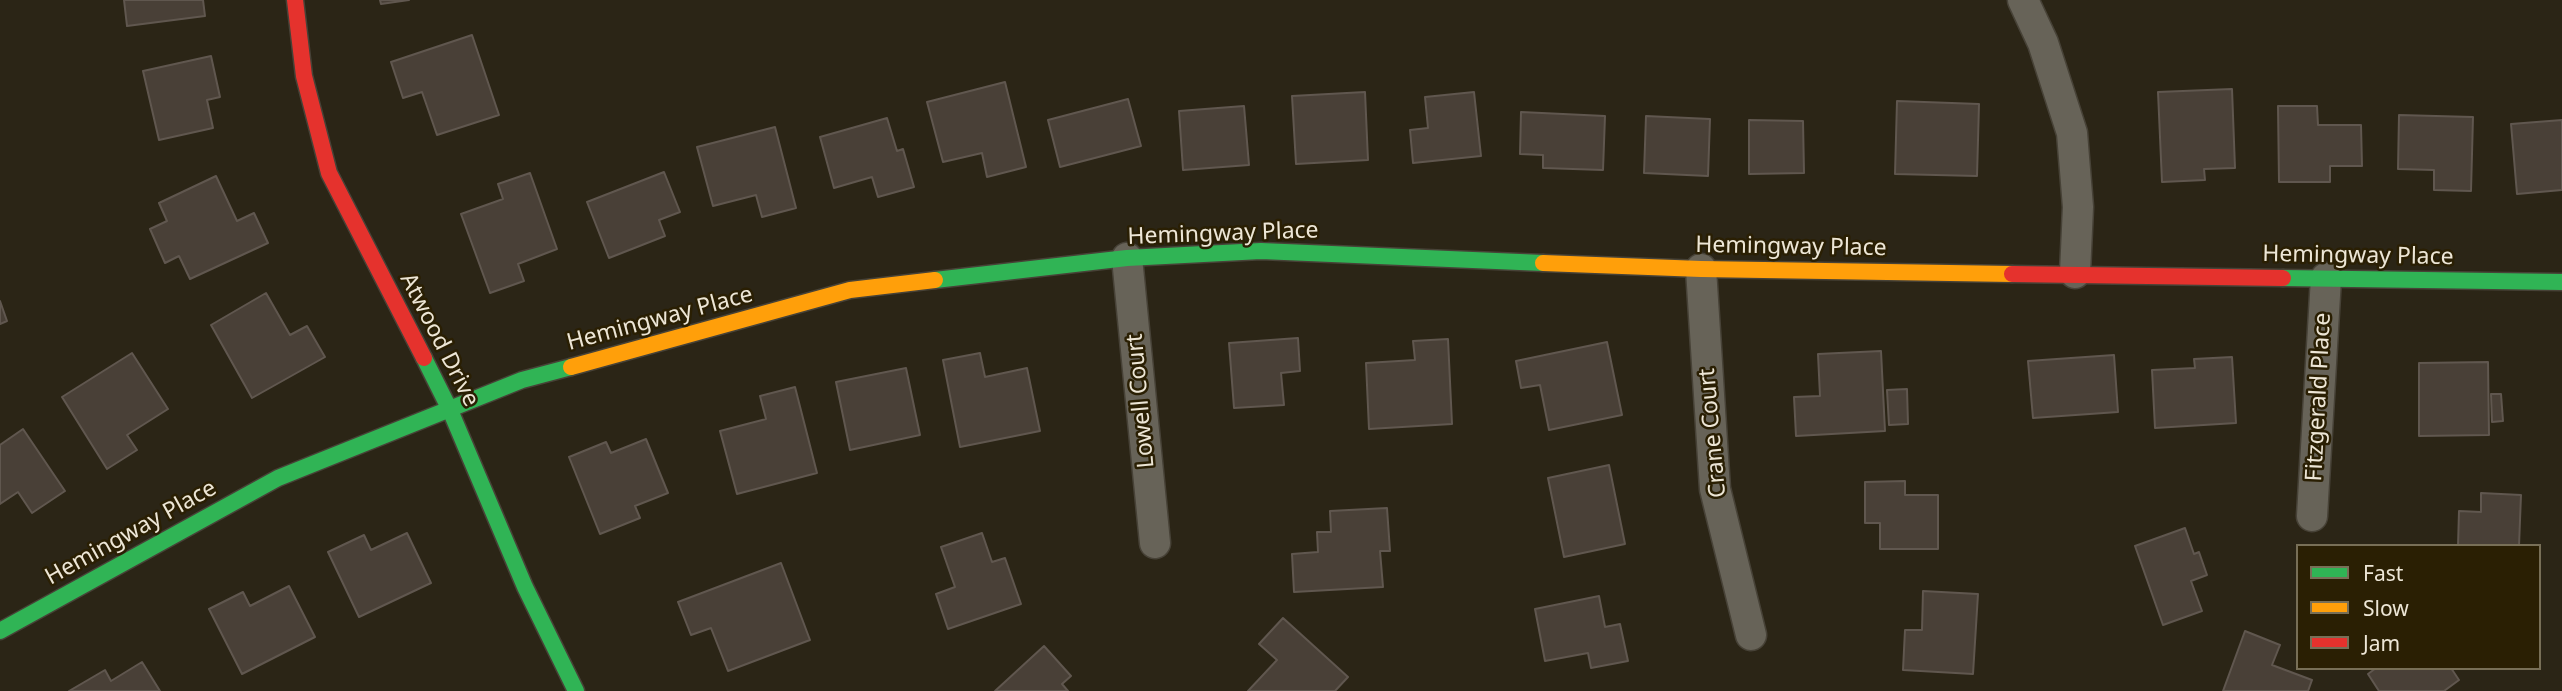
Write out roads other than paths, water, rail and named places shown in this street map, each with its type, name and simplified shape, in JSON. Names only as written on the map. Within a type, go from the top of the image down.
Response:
[{"type":"street","name":"Atwood Drive","points":[[295,0],[304,76],[329,173],[450,410],[525,587],[576,691]]},
{"type":"street","points":[[2023,0],[2043,43],[2072,133],[2078,207],[2075,273]]},
{"type":"street","name":"Hemingway Place","points":[[0,631],[278,478],[522,380],[850,290],[1128,258],[1261,251],[1701,268],[2562,282]]},
{"type":"street","name":"Lowell Court","points":[[1128,258],[1154,543]]},
{"type":"street","name":"Crane Court","points":[[1701,268],[1715,489],[1751,635]]},
{"type":"street","name":"Fitzgerald Place","points":[[2312,516],[2326,278]]}]
